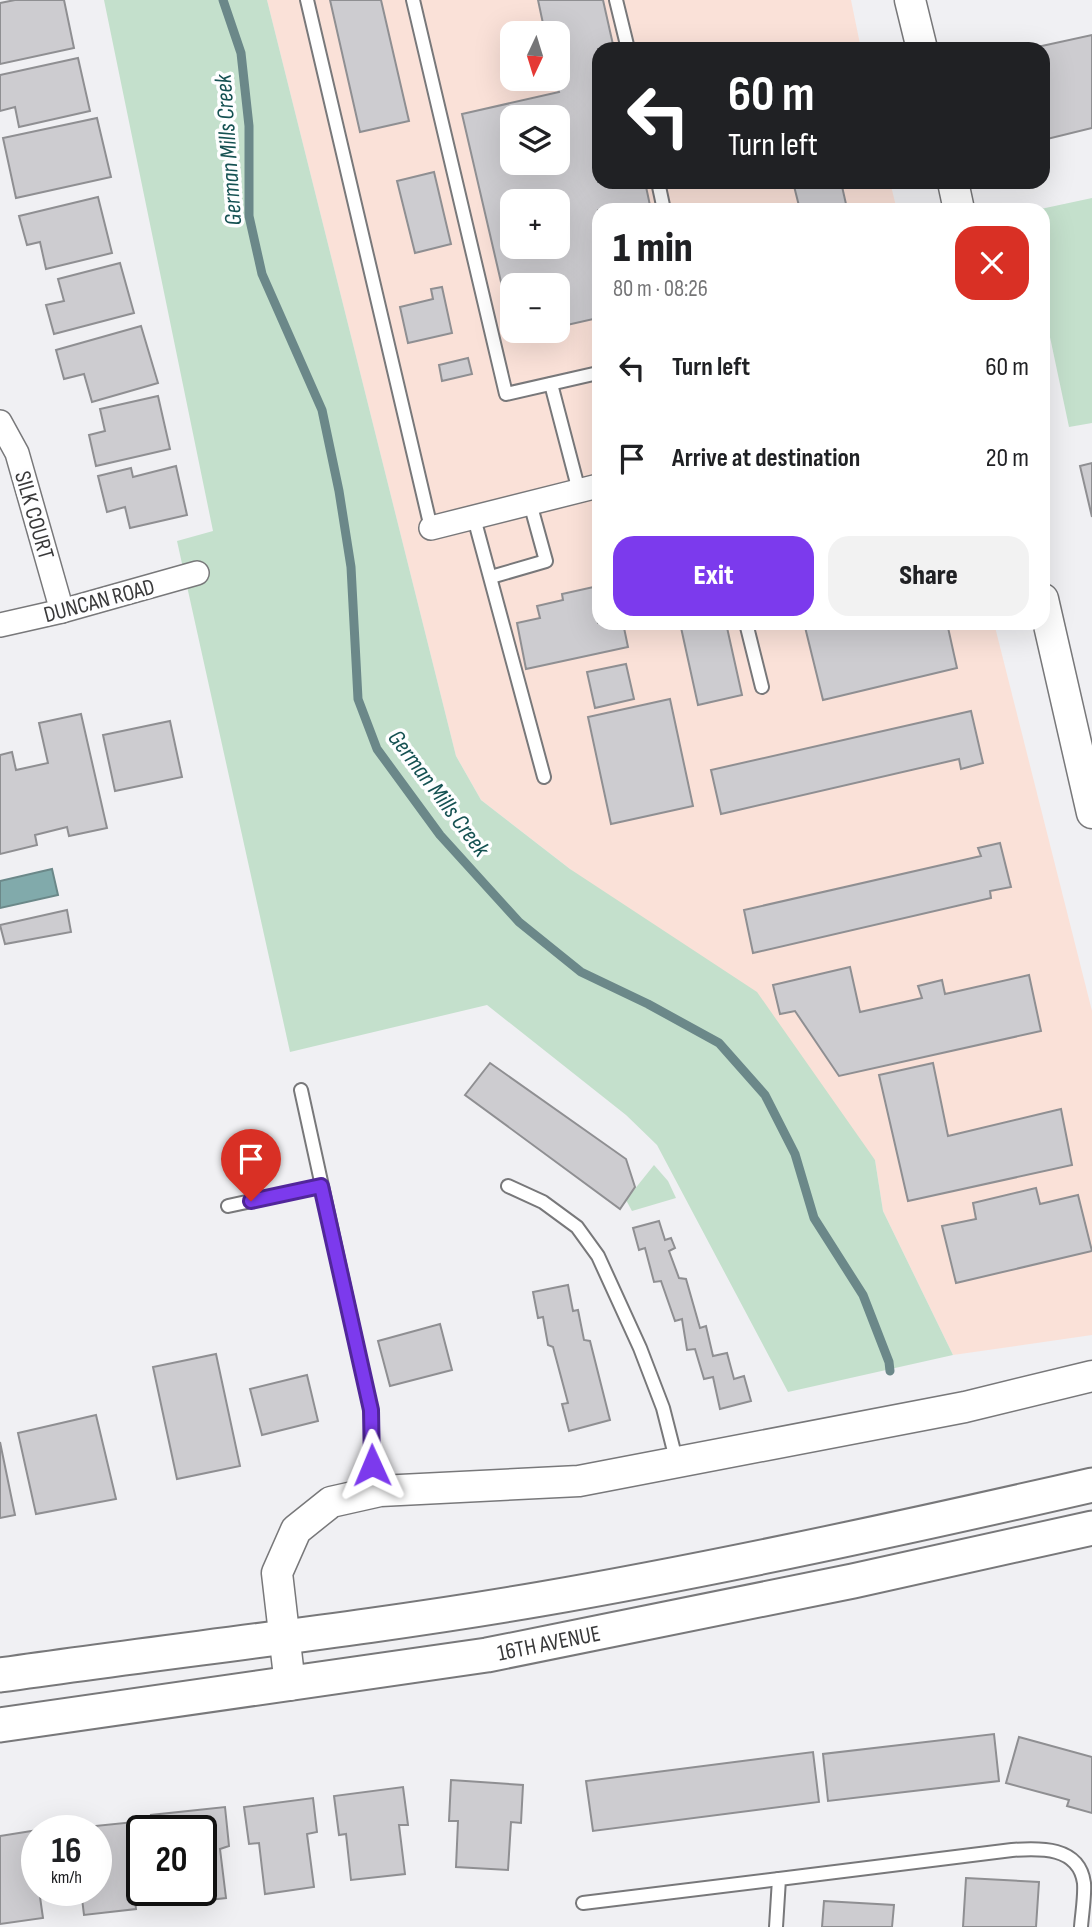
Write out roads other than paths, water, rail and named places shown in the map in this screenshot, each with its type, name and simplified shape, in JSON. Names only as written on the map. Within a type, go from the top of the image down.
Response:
[{"type":"main road","name":"16TH AVENUE","points":[[0,1675],[541,1599],[905,1528],[1092,1485]]},
{"type":"main road","name":"16TH AVENUE","points":[[0,1726],[290,1685],[553,1643],[1092,1528]]},
{"type":"street","points":[[910,0],[920,42]]},
{"type":"street","name":"SILK COURT","points":[[0,422],[17,453],[62,611]]},
{"type":"street","points":[[431,528],[589,488]]},
{"type":"street","name":"DUNCAN ROAD","points":[[0,625],[62,611],[197,573]]},
{"type":"street","points":[[1050,630],[1092,813]]},
{"type":"street","points":[[290,1685],[277,1573],[296,1530],[331,1502],[373,1492],[471,1485],[559,1483],[677,1464],[965,1407],[1092,1376]]},
{"type":"lane","points":[[307,0],[431,528]]},
{"type":"lane","points":[[413,0],[506,394],[592,374]]},
{"type":"lane","points":[[616,0],[626,42]]},
{"type":"lane","points":[[551,384],[589,488]]},
{"type":"lane","points":[[491,577],[546,561],[530,503]]},
{"type":"lane","points":[[474,517],[544,777]]},
{"type":"lane","points":[[748,630],[762,687]]},
{"type":"lane","points":[[301,1090],[371,1410],[373,1492]]},
{"type":"lane","points":[[228,1206],[321,1186]]},
{"type":"lane","points":[[508,1186],[543,1202],[577,1227],[598,1256],[640,1348],[663,1408],[677,1464]]},
{"type":"lane","points":[[583,1903],[1044,1848],[1056,1850],[1078,1867],[1084,1885],[1081,1927]]},
{"type":"lane","points":[[776,1927],[779,1879]]},
{"type":"water","points":[[52,869],[58,895],[0,908],[0,881]]},
{"type":"waterway","name":"German Mills Creek","points":[[223,0],[241,53],[249,126],[249,216],[262,274],[322,410],[351,567],[358,699],[377,749],[440,835],[519,922],[581,972],[648,1004],[719,1043],[765,1095],[795,1154],[814,1218],[863,1295],[890,1371]]}]
